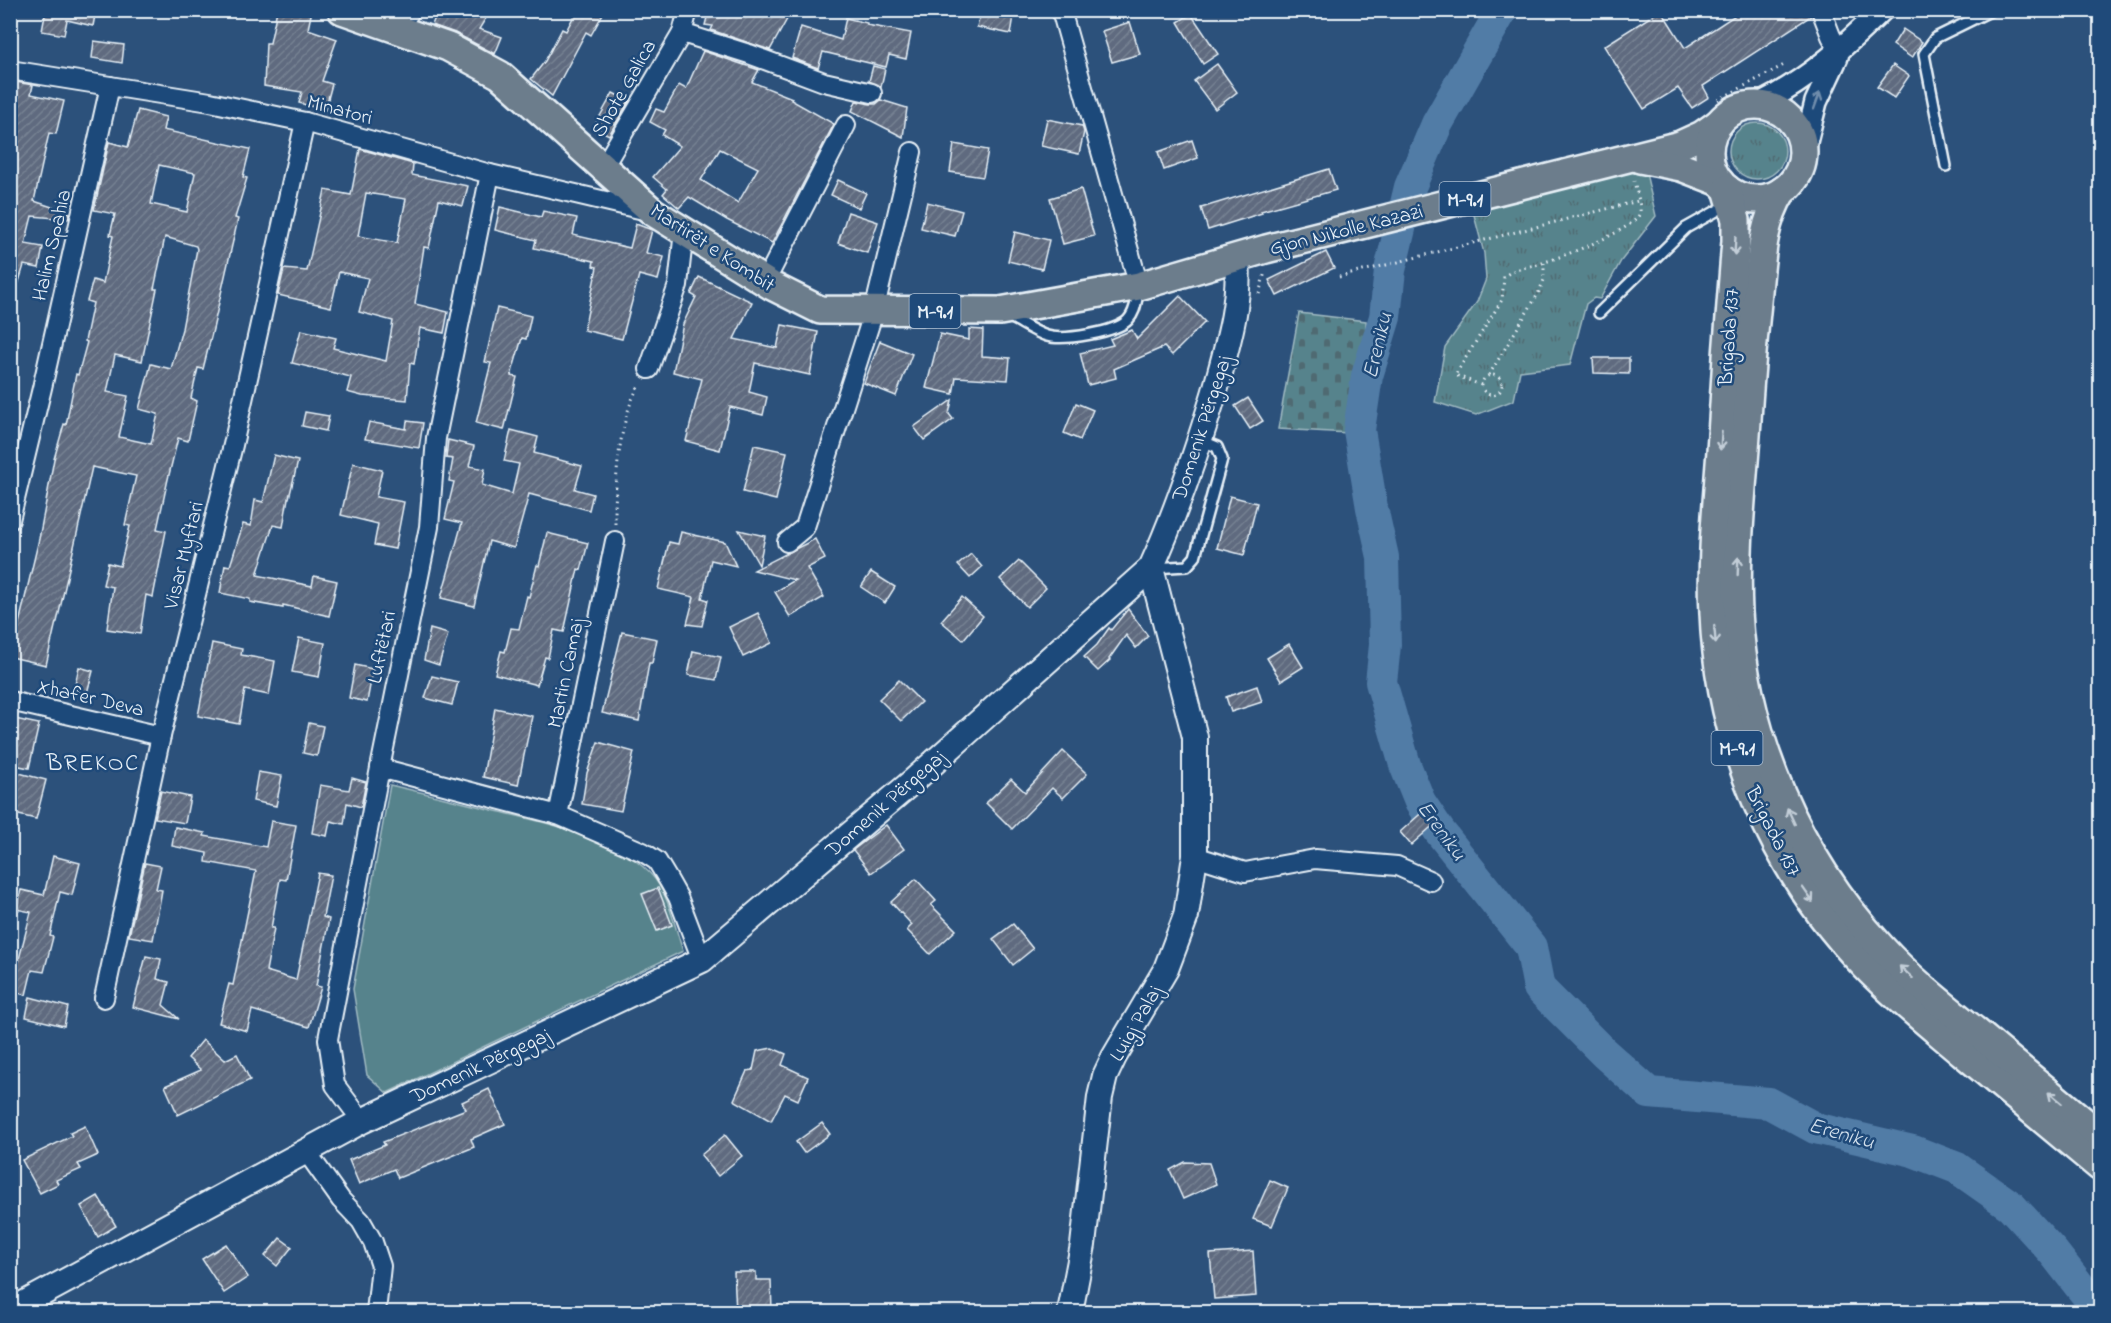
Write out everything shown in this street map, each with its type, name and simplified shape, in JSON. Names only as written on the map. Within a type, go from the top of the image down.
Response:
[{"type":"main road","name":"Martirët e Kombit","points":[[342,10],[404,20],[500,75],[653,212],[765,282],[820,310],[1000,311],[1139,286],[1237,257]]},
{"type":"main road","name":"M-9.1","points":[[1630,165],[1692,141],[1716,113],[1730,113],[1743,106],[1758,105]]},
{"type":"main road","points":[[1758,105],[1772,108],[1785,115],[1795,126],[1802,139],[1803,154]]},
{"type":"main road","name":"Brigada 137","points":[[1716,113],[1708,153],[1712,168],[1726,191],[1736,219],[1736,241],[1714,551],[1713,604],[1720,679],[1745,773],[1767,824],[1788,864],[1823,917],[1864,966],[1911,1010],[2100,1167]]},
{"type":"main road","name":"Brigada 137","points":[[1803,154],[1800,169],[1793,182],[1782,191],[1772,207],[1762,243],[1750,365],[1738,583],[1740,634],[1745,674],[1769,764],[1794,823],[1810,851],[1844,902],[1881,948],[1927,991],[2100,1135]]},
{"type":"main road","name":"M-9.1","points":[[1630,165],[1662,162],[1699,173],[1726,191],[1754,199],[1768,197],[1782,191]]},
{"type":"main road","name":"Gjon Nikolle Kazazi","points":[[1237,257],[1630,165]]},
{"type":"main road","name":"Domenik Përgegaj","points":[[10,1311],[362,1121],[702,960],[912,782],[1150,568],[1200,440],[1234,324],[1238,291],[1237,257]]},
{"type":"main road","name":"Luigj Palaj","points":[[1070,1312],[1083,1245],[1100,1097],[1105,1076],[1166,969],[1186,916],[1195,856],[1195,737],[1150,568]]},
{"type":"street","name":"Shote Galica","points":[[604,166],[682,33],[688,10]]},
{"type":"street","points":[[1061,10],[1139,286]]},
{"type":"street","points":[[1821,10],[1840,52]]},
{"type":"street","points":[[1758,105],[1803,80],[1840,52],[1882,10]]},
{"type":"street","name":"Shote Galica","points":[[682,33],[749,54],[824,82],[872,93]]},
{"type":"street","points":[[1803,154],[1816,102],[1840,52]]},
{"type":"street","name":"Minatori","points":[[10,70],[210,102],[305,123],[490,174],[653,212]]},
{"type":"street","name":"Halim Spahia","points":[[10,520],[110,86]]},
{"type":"street","name":"Visar Myftari","points":[[104,998],[161,736],[236,434],[305,123]]},
{"type":"street","points":[[765,282],[846,125]]},
{"type":"street","points":[[787,542],[805,527],[874,311],[912,152]]},
{"type":"street","name":"Luftëtari","points":[[362,1121],[335,1085],[328,1039],[429,527],[436,438],[490,174]]},
{"type":"street","points":[[649,369],[678,285],[684,231]]},
{"type":"street","name":"Martin Camaj","points":[[558,815],[615,541]]},
{"type":"street","name":"Xhafer Deva","points":[[10,701],[161,736]]},
{"type":"street","points":[[380,768],[558,815],[643,852],[657,861],[678,897],[702,960]]},
{"type":"street","points":[[1195,856],[1245,872],[1315,859],[1398,866],[1431,881]]},
{"type":"street","points":[[306,1151],[340,1200],[361,1221],[373,1242],[381,1266],[376,1312]]},
{"type":"lane","points":[[1946,166],[1924,54],[1935,38],[1992,10]]},
{"type":"lane","points":[[1599,313],[1726,191]]},
{"type":"lane","points":[[1000,311],[1048,337],[1066,337],[1112,329],[1125,324],[1134,313],[1139,286]]},
{"type":"lane","points":[[1150,568],[1183,567],[1193,561],[1222,459],[1217,447],[1200,440]]},
{"type":"path","points":[[1716,113],[1786,65]]},
{"type":"path","points":[[1481,385],[1455,375],[1502,300],[1504,277],[1509,273],[1545,262],[1608,237],[1637,220],[1640,210],[1630,165]]},
{"type":"path","points":[[1339,278],[1638,201]]},
{"type":"path","points":[[1489,375],[1496,375],[1501,380],[1501,390],[1496,395],[1483,392],[1481,385],[1483,379],[1489,375],[1538,294],[1544,280],[1545,262]]},
{"type":"path","points":[[1259,294],[1268,263]]},
{"type":"path","points":[[615,541],[615,482],[622,439],[633,396],[649,369]]},
{"type":"green space","points":[[1751,123],[1763,123],[1773,127],[1781,135],[1785,151],[1781,167],[1773,175],[1763,179],[1751,179],[1741,175],[1733,167],[1729,157],[1729,145],[1733,135],[1741,127]]},
{"type":"green space","points":[[1645,169],[1656,216],[1621,261],[1600,299],[1594,298],[1586,304],[1570,365],[1520,371],[1514,400],[1476,415],[1435,402],[1445,347],[1477,302],[1486,279],[1484,253],[1473,211]]},
{"type":"green space","points":[[1299,313],[1366,321],[1366,434],[1278,429]]},
{"type":"green space","points":[[390,785],[557,826],[601,841],[622,852],[640,864],[660,887],[683,951],[387,1093],[367,1075],[353,989]]},
{"type":"building","points":[[46,10],[96,10],[93,26],[67,20],[64,35],[42,31]]},
{"type":"building","points":[[277,10],[312,10],[308,29],[337,39],[322,81],[332,84],[325,110],[299,103],[302,92],[264,86],[266,43],[270,43]]},
{"type":"building","points":[[438,10],[491,10],[479,29],[502,37],[495,54],[455,33],[432,25]]},
{"type":"building","points":[[577,10],[605,10],[591,35],[586,32],[552,96],[531,79],[545,61],[562,29],[566,31]]},
{"type":"building","points":[[709,10],[792,10],[770,50],[711,30],[713,26],[705,25]]},
{"type":"building","points":[[981,10],[1015,10],[1011,34],[977,27]]},
{"type":"building","points":[[1661,10],[1685,48],[1743,10],[1810,10],[1811,16],[1703,86],[1709,97],[1692,108],[1678,88],[1644,109],[1604,46]]},
{"type":"building","points":[[1191,14],[1218,54],[1203,64],[1178,22]]},
{"type":"building","points":[[846,18],[867,23],[867,25],[911,33],[906,59],[889,55],[886,67],[823,52],[818,68],[792,58],[801,27],[841,40]]},
{"type":"building","points":[[1130,22],[1140,54],[1112,62],[1102,31]]},
{"type":"building","points":[[1903,29],[1922,42],[1912,58],[1893,45]]},
{"type":"building","points":[[94,41],[124,45],[122,63],[92,58]]},
{"type":"building","points":[[703,51],[759,70],[752,82],[792,98],[791,100],[834,124],[772,243],[689,197],[679,208],[663,194],[667,189],[653,177],[680,146],[662,135],[665,130],[650,122],[656,109],[664,112],[679,85],[686,89]],"holes":[[[720,149],[758,168],[738,203],[701,180]]]},
{"type":"building","points":[[1217,64],[1237,92],[1215,109],[1194,81]]},
{"type":"building","points":[[1893,65],[1909,76],[1894,98],[1877,87]]},
{"type":"building","points":[[873,66],[885,69],[881,87],[869,81]]},
{"type":"building","points":[[10,81],[33,85],[31,94],[64,101],[56,134],[49,133],[34,201],[70,213],[68,219],[32,216],[25,244],[43,247],[39,268],[24,265],[14,298],[10,298],[10,155],[18,127],[10,125]]},
{"type":"building","points":[[613,93],[629,101],[609,135],[594,127]]},
{"type":"building","points":[[881,100],[907,108],[903,137],[852,111],[856,101],[876,104]]},
{"type":"building","points":[[138,110],[166,117],[163,130],[250,149],[243,177],[247,178],[235,218],[238,219],[203,369],[198,368],[191,398],[197,401],[188,441],[178,438],[168,479],[157,529],[166,531],[153,597],[146,595],[140,634],[107,629],[113,587],[103,585],[108,563],[120,566],[130,526],[125,525],[136,476],[92,467],[46,665],[11,657],[39,539],[54,459],[64,424],[66,425],[76,374],[78,375],[87,342],[85,341],[93,303],[87,301],[93,280],[103,283],[113,236],[110,235],[115,214],[94,210],[109,142],[128,147]],"holes":[[[159,165],[195,173],[187,212],[151,204]],[[165,237],[196,246],[197,249],[182,329],[171,369],[151,364],[139,409],[158,414],[151,444],[119,437],[128,396],[107,392],[115,355],[142,361]]]},
{"type":"building","points":[[1047,119],[1082,126],[1084,132],[1079,154],[1041,146]]},
{"type":"building","points":[[1192,140],[1198,158],[1164,170],[1158,152]]},
{"type":"building","points":[[954,144],[988,150],[983,177],[950,172]]},
{"type":"building","points":[[360,149],[413,164],[412,175],[468,186],[463,206],[439,200],[429,248],[424,247],[415,304],[448,312],[444,333],[420,328],[414,364],[410,363],[407,400],[362,396],[347,392],[351,377],[292,363],[301,330],[336,338],[333,348],[386,361],[393,321],[359,312],[368,278],[339,272],[331,307],[278,295],[284,269],[307,271],[325,190],[351,195]],"holes":[[[366,193],[406,199],[397,243],[358,236]]]},
{"type":"building","points":[[1329,169],[1336,190],[1261,211],[1262,213],[1208,230],[1201,208]]},
{"type":"building","points":[[838,180],[866,193],[859,208],[831,195]]},
{"type":"building","points":[[1081,189],[1094,236],[1063,244],[1050,198]]},
{"type":"building","points":[[927,202],[962,211],[955,236],[921,228]]},
{"type":"building","points":[[500,207],[541,217],[543,211],[577,218],[573,235],[630,248],[636,224],[652,230],[646,253],[664,257],[658,280],[639,275],[622,339],[584,330],[597,267],[593,266],[594,261],[534,248],[536,240],[495,230]]},
{"type":"building","points":[[848,212],[878,222],[867,253],[838,243]]},
{"type":"building","points":[[1015,232],[1049,240],[1042,269],[1008,261]]},
{"type":"building","points":[[1326,252],[1334,268],[1277,296],[1269,280]]},
{"type":"building","points":[[699,277],[752,302],[734,339],[777,348],[782,325],[818,332],[810,375],[755,363],[749,392],[767,397],[763,415],[730,407],[720,450],[686,441],[702,379],[673,372],[683,324],[696,297],[691,294]]},
{"type":"building","points":[[1180,296],[1205,322],[1172,355],[1164,347],[1114,369],[1116,378],[1088,385],[1080,353],[1113,345],[1110,339],[1132,330],[1137,339]]},
{"type":"building","points":[[497,308],[531,316],[526,339],[522,338],[511,376],[517,377],[504,430],[476,423],[491,363],[485,362]]},
{"type":"building","points":[[969,329],[983,330],[982,356],[1010,358],[1008,380],[956,377],[953,394],[926,388],[940,334],[969,340]]},
{"type":"building","points":[[880,341],[912,354],[896,396],[864,383]]},
{"type":"building","points":[[1593,358],[1629,358],[1629,374],[1594,373]]},
{"type":"building","points":[[1248,398],[1263,421],[1250,429],[1235,406]]},
{"type":"building","points":[[952,400],[949,414],[953,419],[924,440],[914,427]]},
{"type":"building","points":[[1076,403],[1093,410],[1080,440],[1064,433]]},
{"type":"building","points":[[305,412],[329,416],[326,431],[302,426]]},
{"type":"building","points":[[407,421],[423,423],[419,448],[365,439],[369,422],[406,429]]},
{"type":"building","points":[[511,430],[538,437],[534,453],[582,466],[575,489],[593,494],[589,510],[529,494],[514,548],[489,541],[474,606],[441,598],[462,523],[445,519],[454,482],[449,481],[453,459],[446,458],[448,440],[474,446],[469,466],[485,469],[482,485],[512,494],[519,464],[504,461]]},
{"type":"building","points":[[754,445],[787,452],[776,500],[743,492]]},
{"type":"building","points":[[274,455],[298,461],[283,527],[273,525],[257,575],[312,586],[314,576],[337,581],[329,616],[283,605],[283,608],[250,602],[250,599],[220,593],[225,565],[230,566],[243,524],[251,526],[255,500],[263,502]]},
{"type":"building","points":[[353,463],[382,470],[376,497],[404,502],[395,549],[374,545],[378,524],[341,515]]},
{"type":"building","points":[[1230,496],[1257,503],[1244,555],[1217,548]]},
{"type":"building","points":[[739,530],[765,536],[759,565]]},
{"type":"building","points":[[681,532],[725,542],[736,566],[711,560],[702,598],[708,600],[702,626],[687,624],[694,597],[658,589],[669,542],[678,544]]},
{"type":"building","points":[[547,533],[588,543],[581,570],[578,569],[564,632],[554,630],[548,658],[545,657],[537,685],[495,674],[501,651],[505,652],[511,628],[519,629]]},
{"type":"building","points":[[815,539],[825,559],[807,568],[824,597],[790,617],[775,592],[795,580],[754,570]]},
{"type":"building","points":[[971,554],[982,567],[970,578],[958,565]]},
{"type":"building","points":[[1019,561],[1046,588],[1027,607],[1000,579]]},
{"type":"building","points":[[871,572],[895,587],[885,603],[861,587]]},
{"type":"building","points":[[962,597],[983,616],[963,640],[941,621]]},
{"type":"building","points":[[1128,609],[1148,636],[1136,648],[1126,635],[1110,660],[1098,671],[1084,657]]},
{"type":"building","points":[[758,613],[772,643],[743,657],[729,627]]},
{"type":"building","points":[[430,629],[448,634],[439,665],[424,660]]},
{"type":"building","points":[[622,632],[657,639],[652,663],[649,663],[639,721],[602,713]]},
{"type":"building","points":[[299,638],[325,643],[319,677],[292,672]]},
{"type":"building","points":[[212,643],[242,649],[241,655],[275,661],[269,695],[245,690],[239,724],[198,716]]},
{"type":"building","points":[[1289,644],[1303,667],[1281,681],[1267,658]]},
{"type":"building","points":[[693,651],[721,657],[716,680],[688,675]]},
{"type":"building","points":[[355,665],[373,669],[367,702],[349,698]]},
{"type":"building","points":[[79,667],[93,671],[87,693],[74,689]]},
{"type":"building","points":[[432,676],[458,682],[452,705],[425,698]]},
{"type":"building","points":[[899,680],[921,702],[901,721],[879,699]]},
{"type":"building","points":[[1257,686],[1262,702],[1231,712],[1226,697]]},
{"type":"building","points":[[495,708],[532,716],[518,785],[483,777]]},
{"type":"building","points":[[10,718],[39,724],[29,768],[10,764]]},
{"type":"building","points":[[309,723],[323,726],[317,756],[303,753]]},
{"type":"building","points":[[598,742],[634,752],[621,811],[582,804],[587,773]]},
{"type":"building","points":[[1063,751],[1087,774],[1063,798],[1052,788],[1012,829],[986,803],[1011,779],[1025,792]]},
{"type":"building","points":[[258,772],[282,776],[276,806],[253,801]]},
{"type":"building","points":[[19,773],[46,780],[36,819],[10,813]]},
{"type":"building","points":[[352,778],[366,782],[361,807],[347,803],[344,824],[330,821],[327,836],[312,833],[320,785],[349,790]]},
{"type":"building","points":[[161,791],[190,797],[185,823],[155,818]]},
{"type":"building","points":[[1427,808],[1439,820],[1411,845],[1400,832]]},
{"type":"building","points":[[271,821],[296,825],[286,880],[280,879],[266,971],[296,980],[318,873],[331,875],[323,917],[329,919],[316,986],[321,987],[309,1027],[252,1010],[247,1031],[219,1023],[229,984],[233,985],[256,871],[206,862],[207,853],[172,846],[175,827],[205,833],[204,836],[266,847]]},
{"type":"building","points":[[886,825],[904,849],[871,873],[853,850]]},
{"type":"building","points":[[53,856],[80,863],[72,895],[60,892],[50,936],[53,937],[44,972],[32,970],[26,995],[10,991],[10,970],[16,971],[31,912],[16,909],[21,890],[44,895]]},
{"type":"building","points":[[145,863],[161,866],[156,889],[162,890],[153,940],[129,936]]},
{"type":"building","points":[[916,879],[936,901],[931,905],[956,930],[930,954],[907,930],[912,925],[891,902]]},
{"type":"building","points":[[658,888],[672,925],[657,931],[642,894]]},
{"type":"building","points":[[1013,924],[1033,949],[1013,965],[993,939]]},
{"type":"building","points":[[146,956],[161,959],[157,979],[169,982],[163,1005],[179,1019],[133,1007]]},
{"type":"building","points":[[30,997],[68,1007],[64,1026],[26,1017]]},
{"type":"building","points":[[203,1040],[225,1060],[237,1054],[250,1080],[178,1115],[165,1086],[201,1070],[188,1058]]},
{"type":"building","points":[[772,1048],[786,1054],[782,1065],[808,1077],[798,1100],[785,1094],[771,1121],[734,1100],[747,1071],[753,1070],[757,1051]]},
{"type":"building","points":[[489,1089],[505,1124],[471,1139],[474,1147],[398,1178],[394,1169],[359,1184],[349,1160],[385,1145],[383,1142],[466,1109],[462,1102]]},
{"type":"building","points":[[822,1123],[830,1134],[804,1153],[796,1142]]},
{"type":"building","points":[[85,1126],[98,1155],[78,1164],[81,1169],[56,1180],[58,1184],[40,1193],[22,1160],[72,1136],[70,1133]]},
{"type":"building","points":[[725,1135],[742,1156],[718,1176],[701,1155]]},
{"type":"building","points":[[1185,1162],[1209,1163],[1216,1184],[1183,1199],[1170,1170]]},
{"type":"building","points":[[1270,1180],[1288,1188],[1272,1226],[1253,1219]]},
{"type":"building","points":[[98,1196],[116,1226],[98,1237],[81,1206]]},
{"type":"building","points":[[280,1238],[292,1247],[277,1266],[265,1256]]},
{"type":"building","points":[[226,1244],[248,1277],[224,1293],[202,1259]]},
{"type":"building","points":[[1253,1251],[1256,1296],[1214,1299],[1210,1254]]},
{"type":"building","points":[[734,1272],[756,1272],[756,1280],[771,1280],[772,1312],[736,1312]]},
{"type":"waterway","name":"Ereniku","points":[[1502,10],[1437,124],[1410,187],[1390,270],[1385,317],[1367,376],[1359,430],[1383,557],[1385,645],[1381,682],[1405,765],[1420,802],[1440,832],[1531,947],[1539,988],[1604,1053],[1649,1093],[1769,1103],[1815,1128],[1913,1151],[1957,1168],[2011,1206],[2053,1252],[2100,1312]]},
{"type":"district","name":"BREKOC","points":[[93,762]]}]
